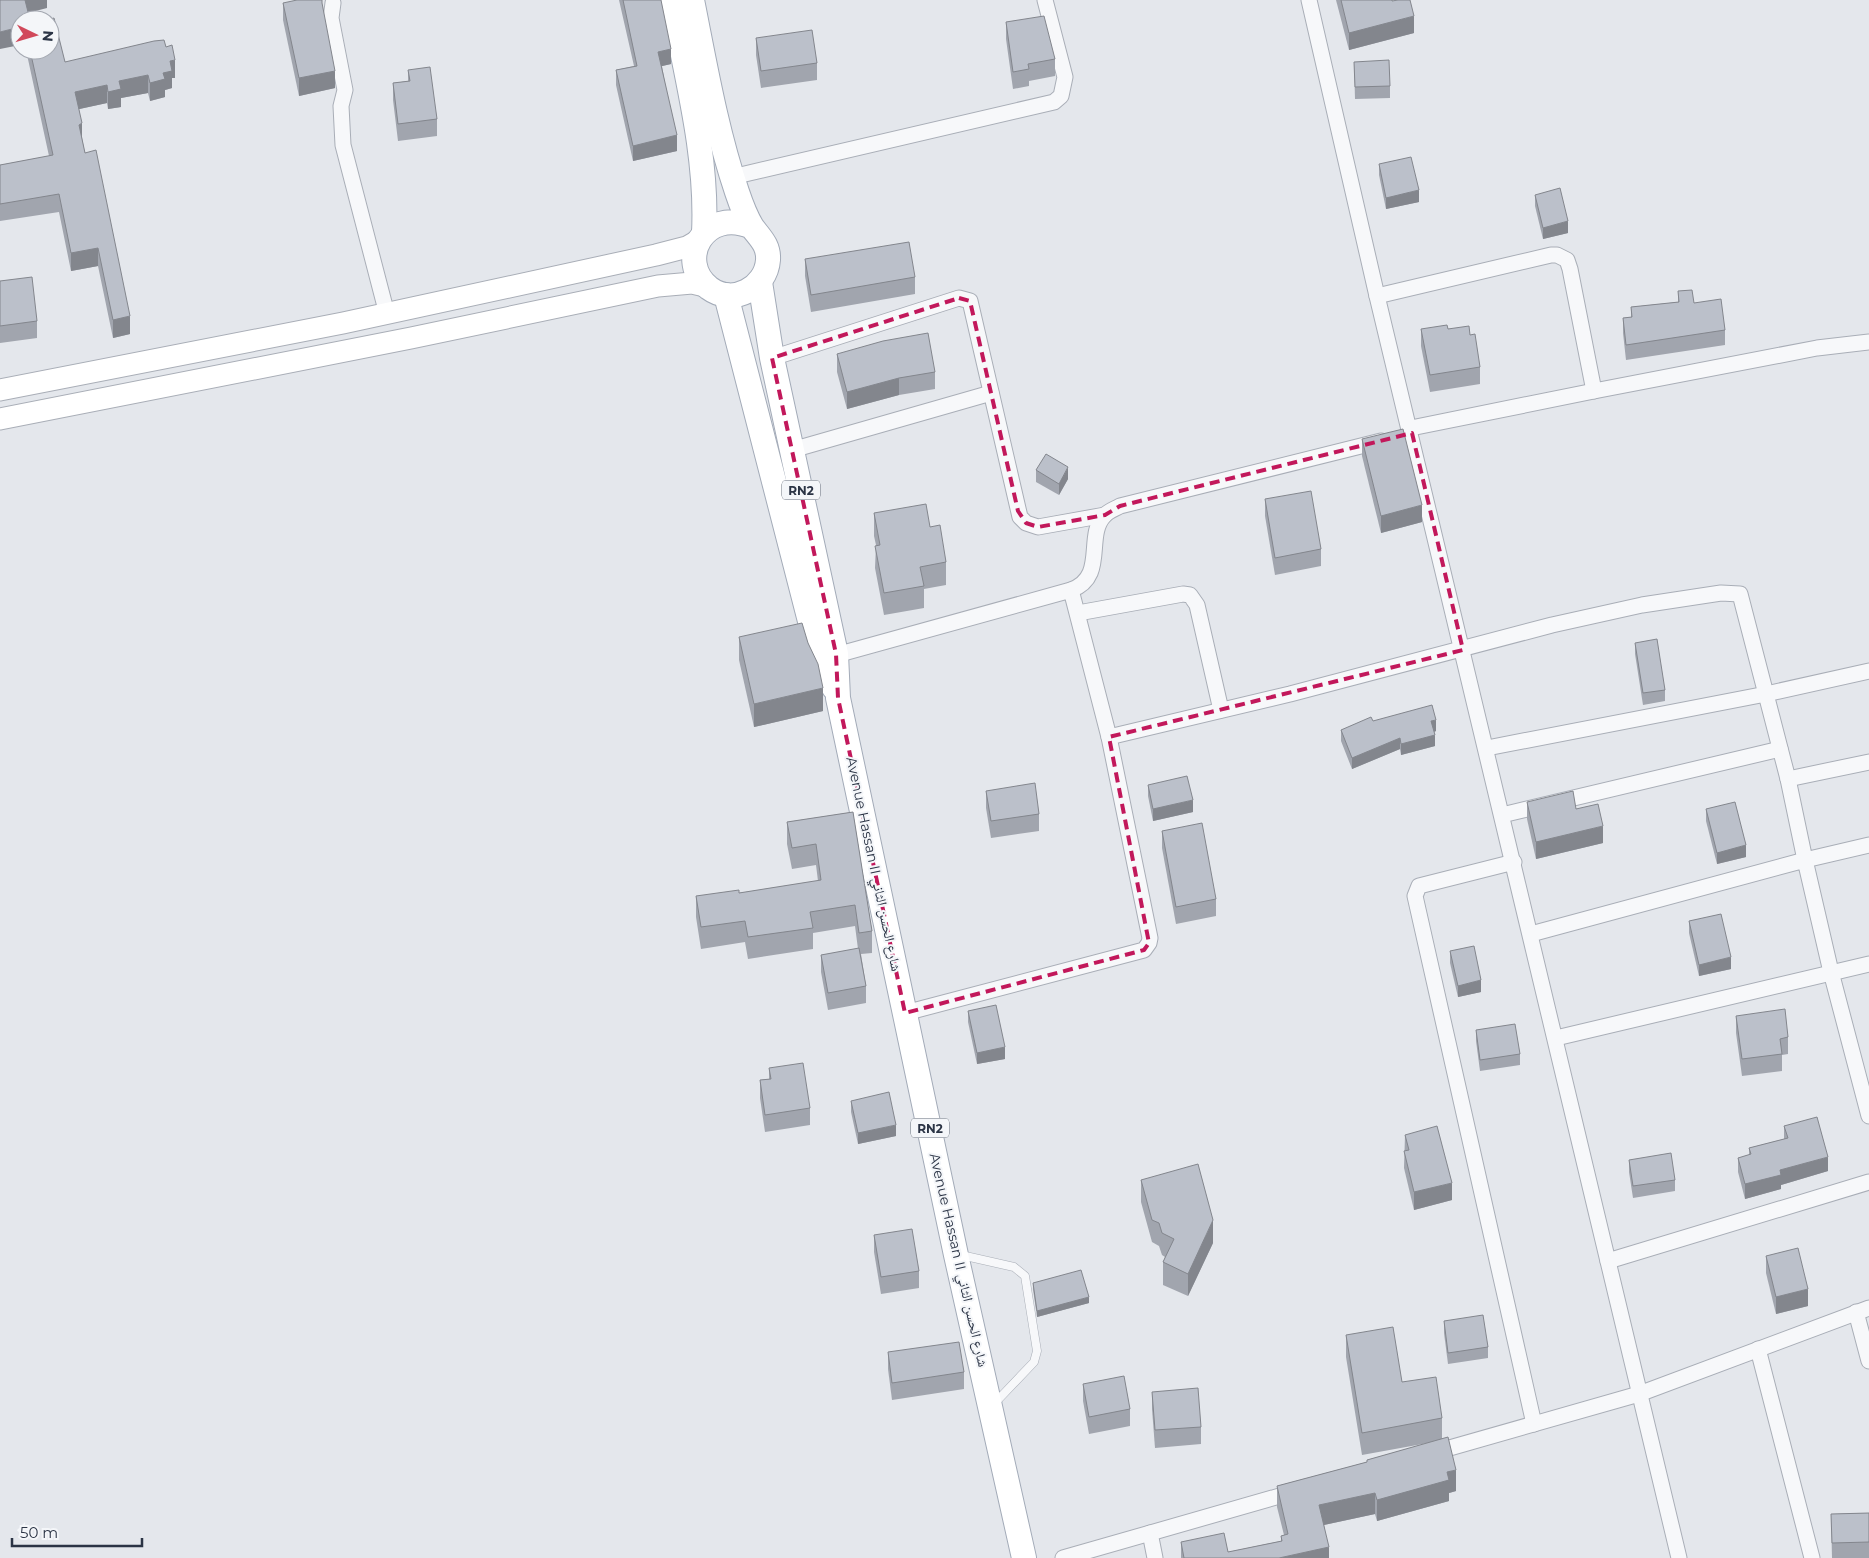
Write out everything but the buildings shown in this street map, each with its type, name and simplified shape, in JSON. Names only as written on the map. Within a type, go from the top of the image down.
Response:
[{"type":"main road","name":"RN2","points":[[672,0],[702,163],[706,209],[702,236],[695,260],[701,280],[717,291]]},
{"type":"main road","name":"RN2","points":[[692,0],[719,134],[740,201],[752,227],[761,236],[768,253],[766,271],[760,282]]},
{"type":"main road","points":[[702,236],[715,225],[727,221],[740,222],[752,227]]},
{"type":"main road","points":[[717,291],[738,295],[750,290],[760,282]]},
{"type":"main road","name":"Avenue Hassan II شارع الحسن الثاني","points":[[760,282],[772,358],[792,450],[828,657]]},
{"type":"main road","name":"Avenue Hassan II شارع الحسن الثاني","points":[[717,291],[828,657],[838,698],[956,1254],[1024,1558]]},
{"type":"street","points":[[732,177],[1054,102],[1061,96],[1065,76],[1045,0]]},
{"type":"street","points":[[1309,0],[1679,1558]]},
{"type":"street","points":[[333,1],[330,18],[345,90],[340,106],[343,145],[387,314]]},
{"type":"street","points":[[0,390],[387,314],[663,253],[686,247],[702,236]]},
{"type":"street","points":[[1378,296],[1551,256],[1563,258],[1567,260],[1570,269],[1594,391]]},
{"type":"street","points":[[0,419],[411,338],[658,286],[692,283],[717,291]]},
{"type":"street","points":[[772,358],[959,298],[970,301],[1020,518],[1026,523],[1038,527],[1104,515],[1120,506],[1411,430],[1594,391],[1809,349],[1869,342]]},
{"type":"street","points":[[792,450],[991,393]]},
{"type":"street","points":[[828,657],[1080,587],[1091,572],[1098,529],[1104,515]]},
{"type":"street","points":[[905,1013],[1144,950],[1147,947],[1150,938],[1109,737],[1072,590]]},
{"type":"street","points":[[1109,737],[1463,650],[1552,625],[1642,605],[1731,592],[1740,594],[1788,779],[1831,972],[1863,1067],[1869,1116]]},
{"type":"street","points":[[1078,613],[1190,595],[1197,605],[1221,710]]},
{"type":"street","points":[[1486,748],[1766,694],[1869,671]]},
{"type":"street","points":[[1502,815],[1780,749]]},
{"type":"street","points":[[1788,779],[1869,762]]},
{"type":"street","points":[[1531,934],[1806,860],[1869,845]]},
{"type":"street","points":[[1514,862],[1419,886],[1415,896],[1534,1424]]},
{"type":"street","points":[[1556,1038],[1869,964]]},
{"type":"street","points":[[1608,1261],[1869,1182]]},
{"type":"street","points":[[1418,1457],[1639,1394],[1863,1310],[1869,1361]]},
{"type":"street","points":[[1758,1349],[1812,1558]]},
{"type":"street","points":[[1063,1558],[1313,1487]]},
{"type":"street","points":[[1150,1533],[1155,1558]]},
{"type":"lane","points":[[956,1254],[1014,1267],[1025,1276],[1038,1342],[1037,1351],[1034,1362],[991,1406]]},
{"type":"highlighted area","points":[[959,298],[970,301],[1018,511],[1026,523],[1038,527],[1105,515],[1120,506],[1412,433],[1463,650],[1109,737],[1149,943],[1144,950],[905,1013],[838,698],[836,654],[772,358]]}]
